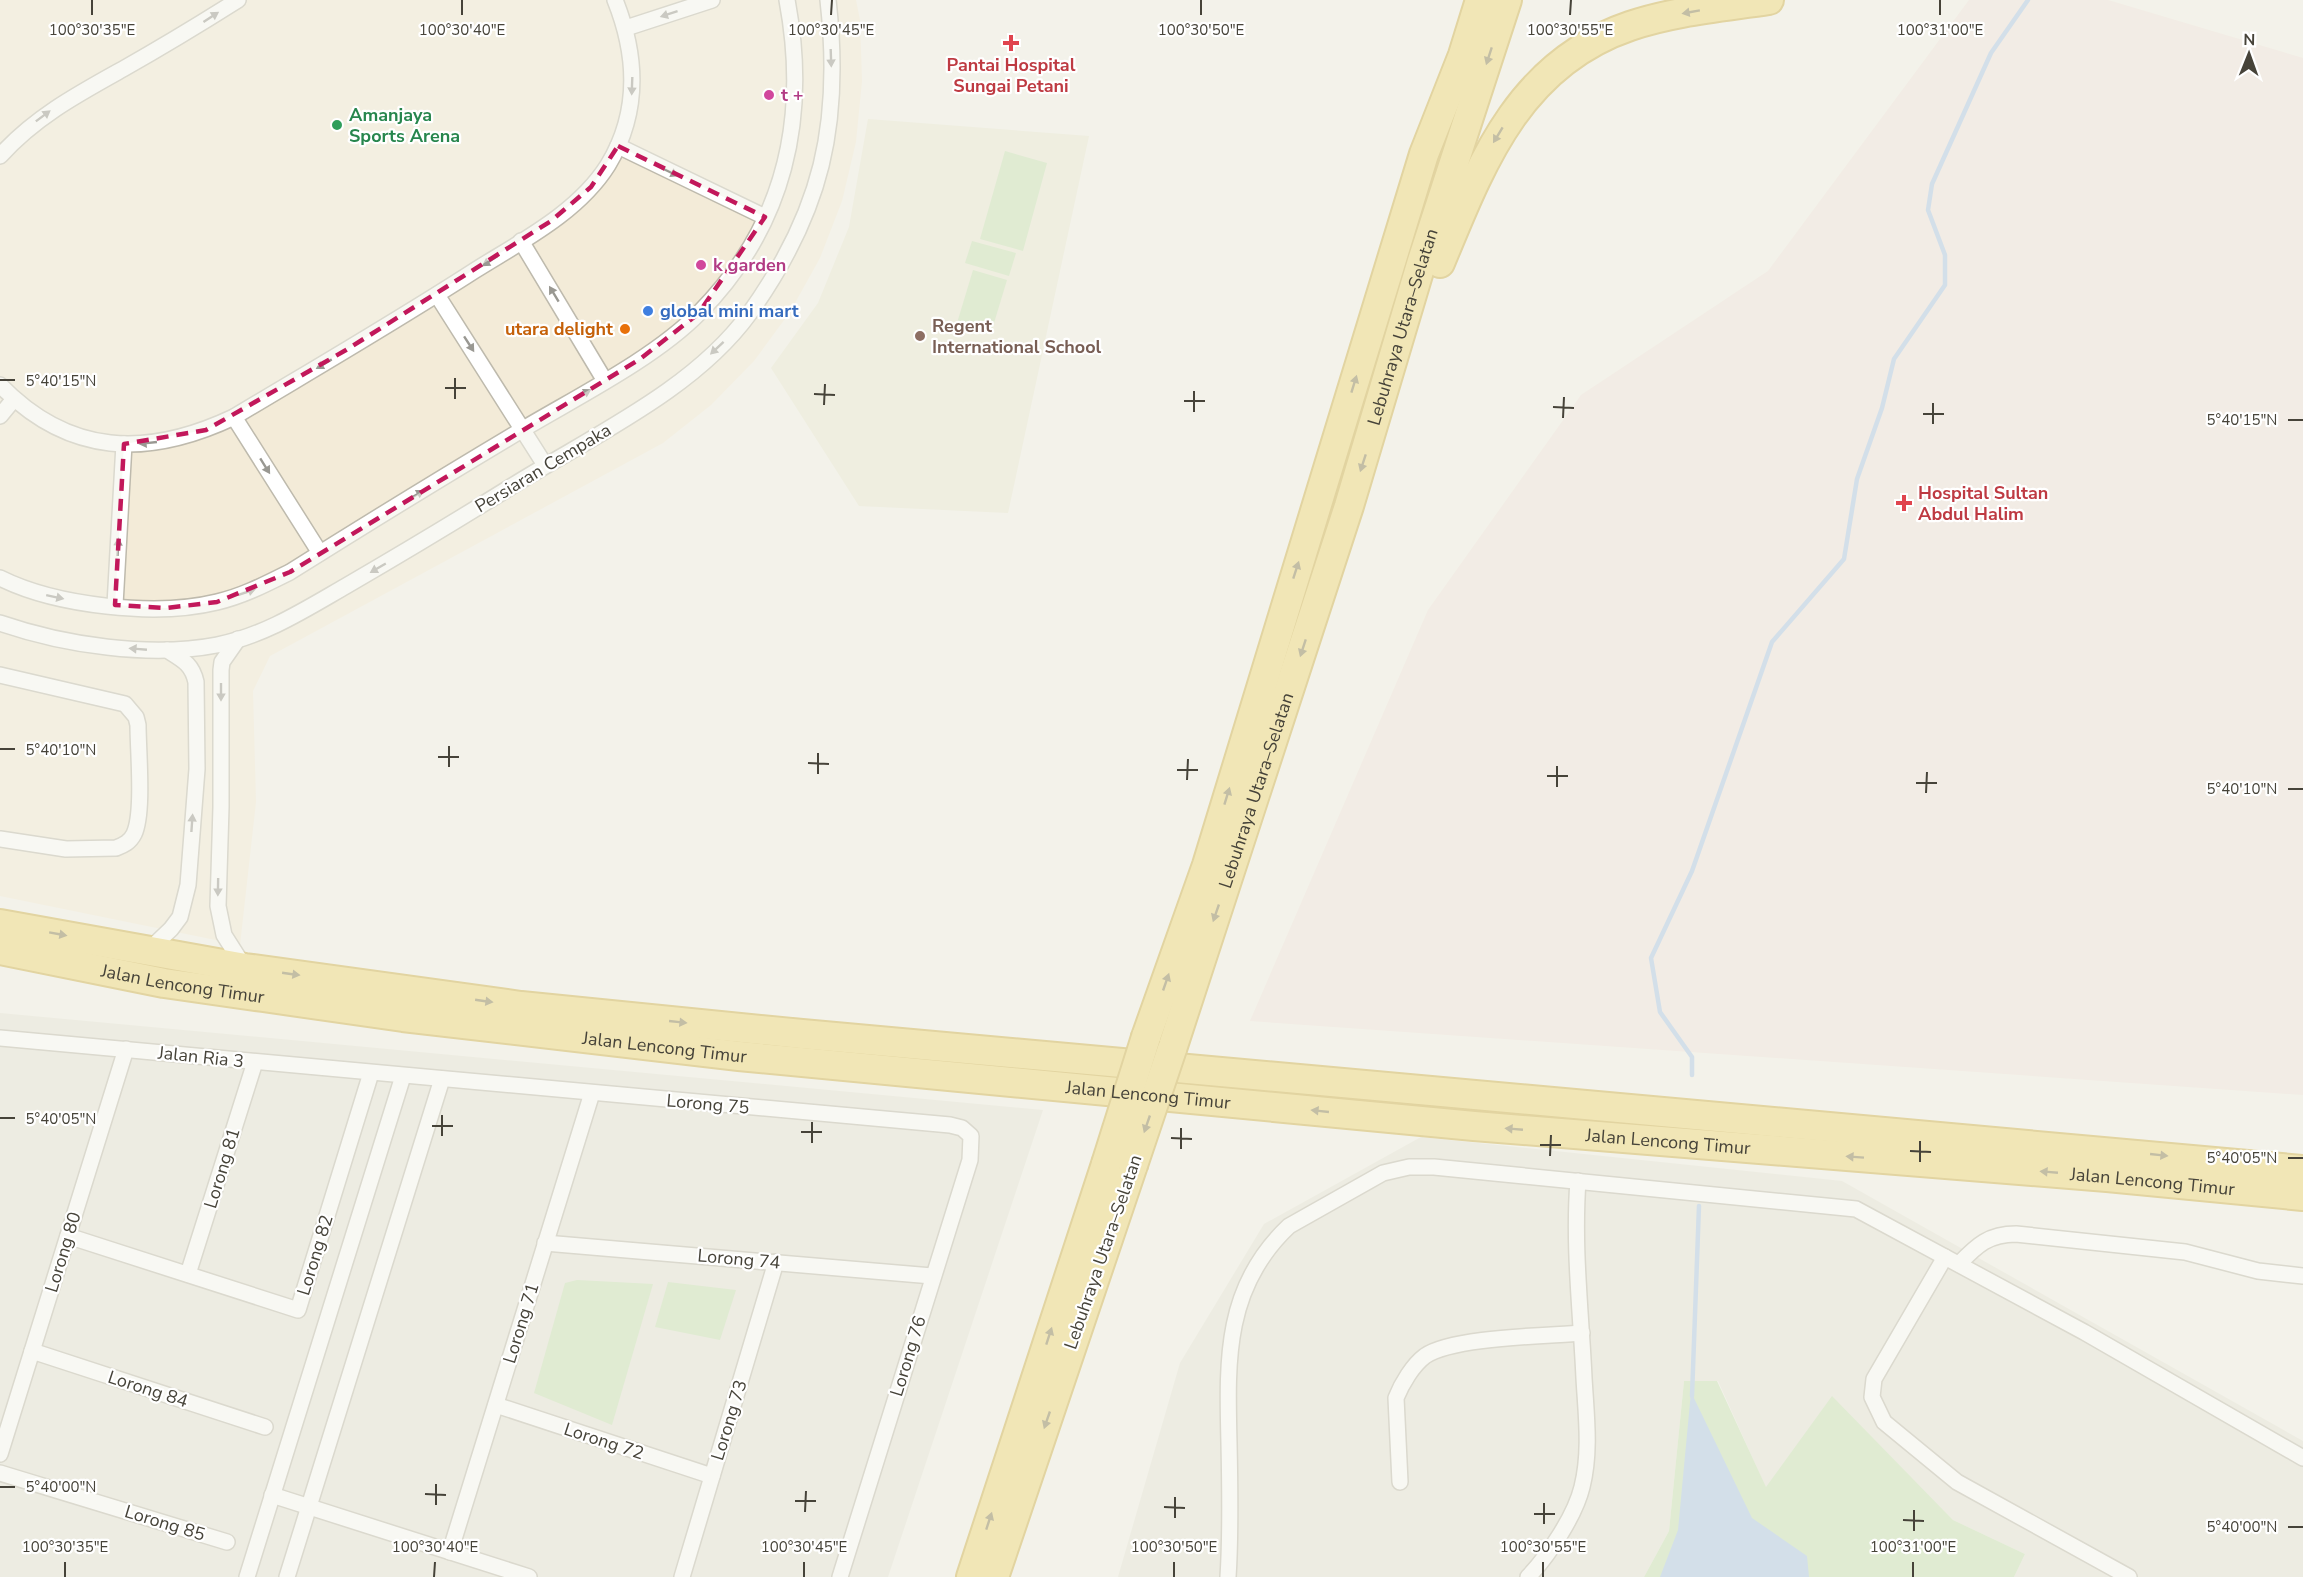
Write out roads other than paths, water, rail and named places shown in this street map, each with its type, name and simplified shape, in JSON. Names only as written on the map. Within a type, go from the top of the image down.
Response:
[{"type":"highway","points":[[1424,154],[1460,0]]},
{"type":"highway","name":"Lebuhraya Utara–Selatan","points":[[994,1577],[1119,1164],[1146,1037],[1206,865],[1424,154],[1462,55],[1480,0]]},
{"type":"highway","name":"Lebuhraya Utara–Selatan","points":[[971,1577],[1119,1164],[1172,1049],[1380,409],[1422,261],[1507,0]]},
{"type":"highway","points":[[1380,409],[1462,206],[1496,139],[1536,86],[1550,72],[1587,47],[1630,26],[1657,18],[1769,0]]},
{"type":"highway","name":"Jalan Lencong Timur","points":[[0,924],[245,968],[521,1006],[814,1036],[2303,1170]]},
{"type":"highway","name":"Jalan Lencong Timur","points":[[0,950],[164,983],[251,996],[404,1017],[727,1055],[1474,1126],[2107,1177],[2303,1196]]},
{"type":"street","points":[[0,156],[18,135],[48,111],[193,29],[238,0]]},
{"type":"street","points":[[0,385],[14,399],[47,424],[74,435],[124,444],[176,439],[206,430],[234,417],[437,295],[551,221],[591,187],[618,146],[627,123],[632,99],[633,74],[626,28],[615,0]]},
{"type":"street","points":[[626,28],[712,0]]},
{"type":"street","points":[[0,578],[49,595],[115,605],[166,608],[217,602],[254,590],[320,554],[605,381],[698,314],[734,270],[765,217],[786,160],[794,119],[796,62],[787,0]]},
{"type":"street","name":"Persiaran Cempaka","points":[[0,623],[43,636],[90,644],[167,650],[218,645],[238,639],[300,612],[418,545],[545,465],[645,407],[678,382],[746,318],[774,276],[799,229],[824,161],[832,82],[828,0]]},
{"type":"street","points":[[618,146],[765,217]]},
{"type":"street","points":[[521,241],[605,381]]},
{"type":"street","points":[[437,295],[545,465]]},
{"type":"street","points":[[0,417],[14,399]]},
{"type":"street","points":[[234,417],[320,554]]},
{"type":"street","points":[[115,605],[124,444]]},
{"type":"street","points":[[238,639],[222,662],[221,670],[218,906],[224,935],[245,968]]},
{"type":"street","points":[[148,951],[171,929],[184,905],[188,885],[196,769],[194,670],[189,663],[167,650]]},
{"type":"street","points":[[0,675],[125,704],[136,717],[138,725],[139,777],[136,831],[123,846],[66,849],[0,838]]},
{"type":"street","name":"Jalan Ria 3","points":[[0,1038],[442,1079]]},
{"type":"street","name":"Lorong 80","points":[[0,1454],[126,1049]]},
{"type":"street","name":"Lorong 81","points":[[189,1275],[255,1062]]},
{"type":"street","name":"Lorong 82","points":[[68,1236],[298,1310],[370,1073]]},
{"type":"street","points":[[247,1577],[403,1076]]},
{"type":"street","points":[[287,1577],[442,1079]]},
{"type":"street","name":"Lorong 75","points":[[442,1079],[950,1125],[962,1128],[971,1136]]},
{"type":"street","name":"Lorong 71","points":[[450,1552],[592,1093]]},
{"type":"street","name":"Lorong 76","points":[[840,1577],[970,1160],[971,1136]]},
{"type":"street","points":[[1228,1577],[1229,1346],[1233,1326],[1249,1278],[1276,1238],[1289,1226],[1383,1173],[1409,1167],[1434,1167],[1856,1209],[1959,1264],[2303,1458]]},
{"type":"street","points":[[1528,1577],[1558,1535],[1581,1490],[1587,1449],[1582,1333],[1576,1277],[1578,1181]]},
{"type":"street","points":[[1959,1264],[1987,1238],[2000,1234],[2016,1234],[2185,1252],[2258,1271],[2303,1276]]},
{"type":"street","name":"Lorong 74","points":[[545,1243],[932,1276]]},
{"type":"street","points":[[1945,1257],[1874,1379],[1872,1397],[1879,1414],[1932,1462],[1973,1493],[2129,1577]]},
{"type":"street","name":"Lorong 73","points":[[682,1577],[776,1262]]},
{"type":"street","points":[[1400,1482],[1396,1398],[1401,1386],[1425,1356],[1456,1345],[1582,1333]]},
{"type":"street","name":"Lorong 84","points":[[32,1352],[265,1427]]},
{"type":"street","name":"Lorong 72","points":[[496,1405],[712,1476]]},
{"type":"street","name":"Lorong 85","points":[[0,1473],[227,1542]]},
{"type":"street","points":[[272,1495],[529,1577]]},
{"type":"water","points":[[1691,1392],[1752,1518],[1807,1556],[1809,1577],[1660,1577],[1678,1530]]},
{"type":"waterway","points":[[1692,1075],[1692,1057],[1660,1012],[1651,958],[1692,871],[1772,642],[1844,559],[1857,479],[1882,408],[1894,359],[1945,285],[1945,255],[1928,210],[1932,184],[1991,53],[2028,0]]},
{"type":"waterway","points":[[1692,1396],[1699,1206]]},
{"type":"place","name":"Pantai Hospital Sungai Petani","points":[[1011,43]]},
{"type":"place","name":"t +","points":[[769,95]]},
{"type":"place","name":"Amanjaya Sports Arena","points":[[337,125]]},
{"type":"place","name":"k garden","points":[[701,265]]},
{"type":"place","name":"global mini mart","points":[[648,311]]},
{"type":"place","name":"utara delight","points":[[625,329]]},
{"type":"place","name":"Regent International School","points":[[920,336]]},
{"type":"place","name":"Hospital Sultan Abdul Halim","points":[[1904,503]]}]
